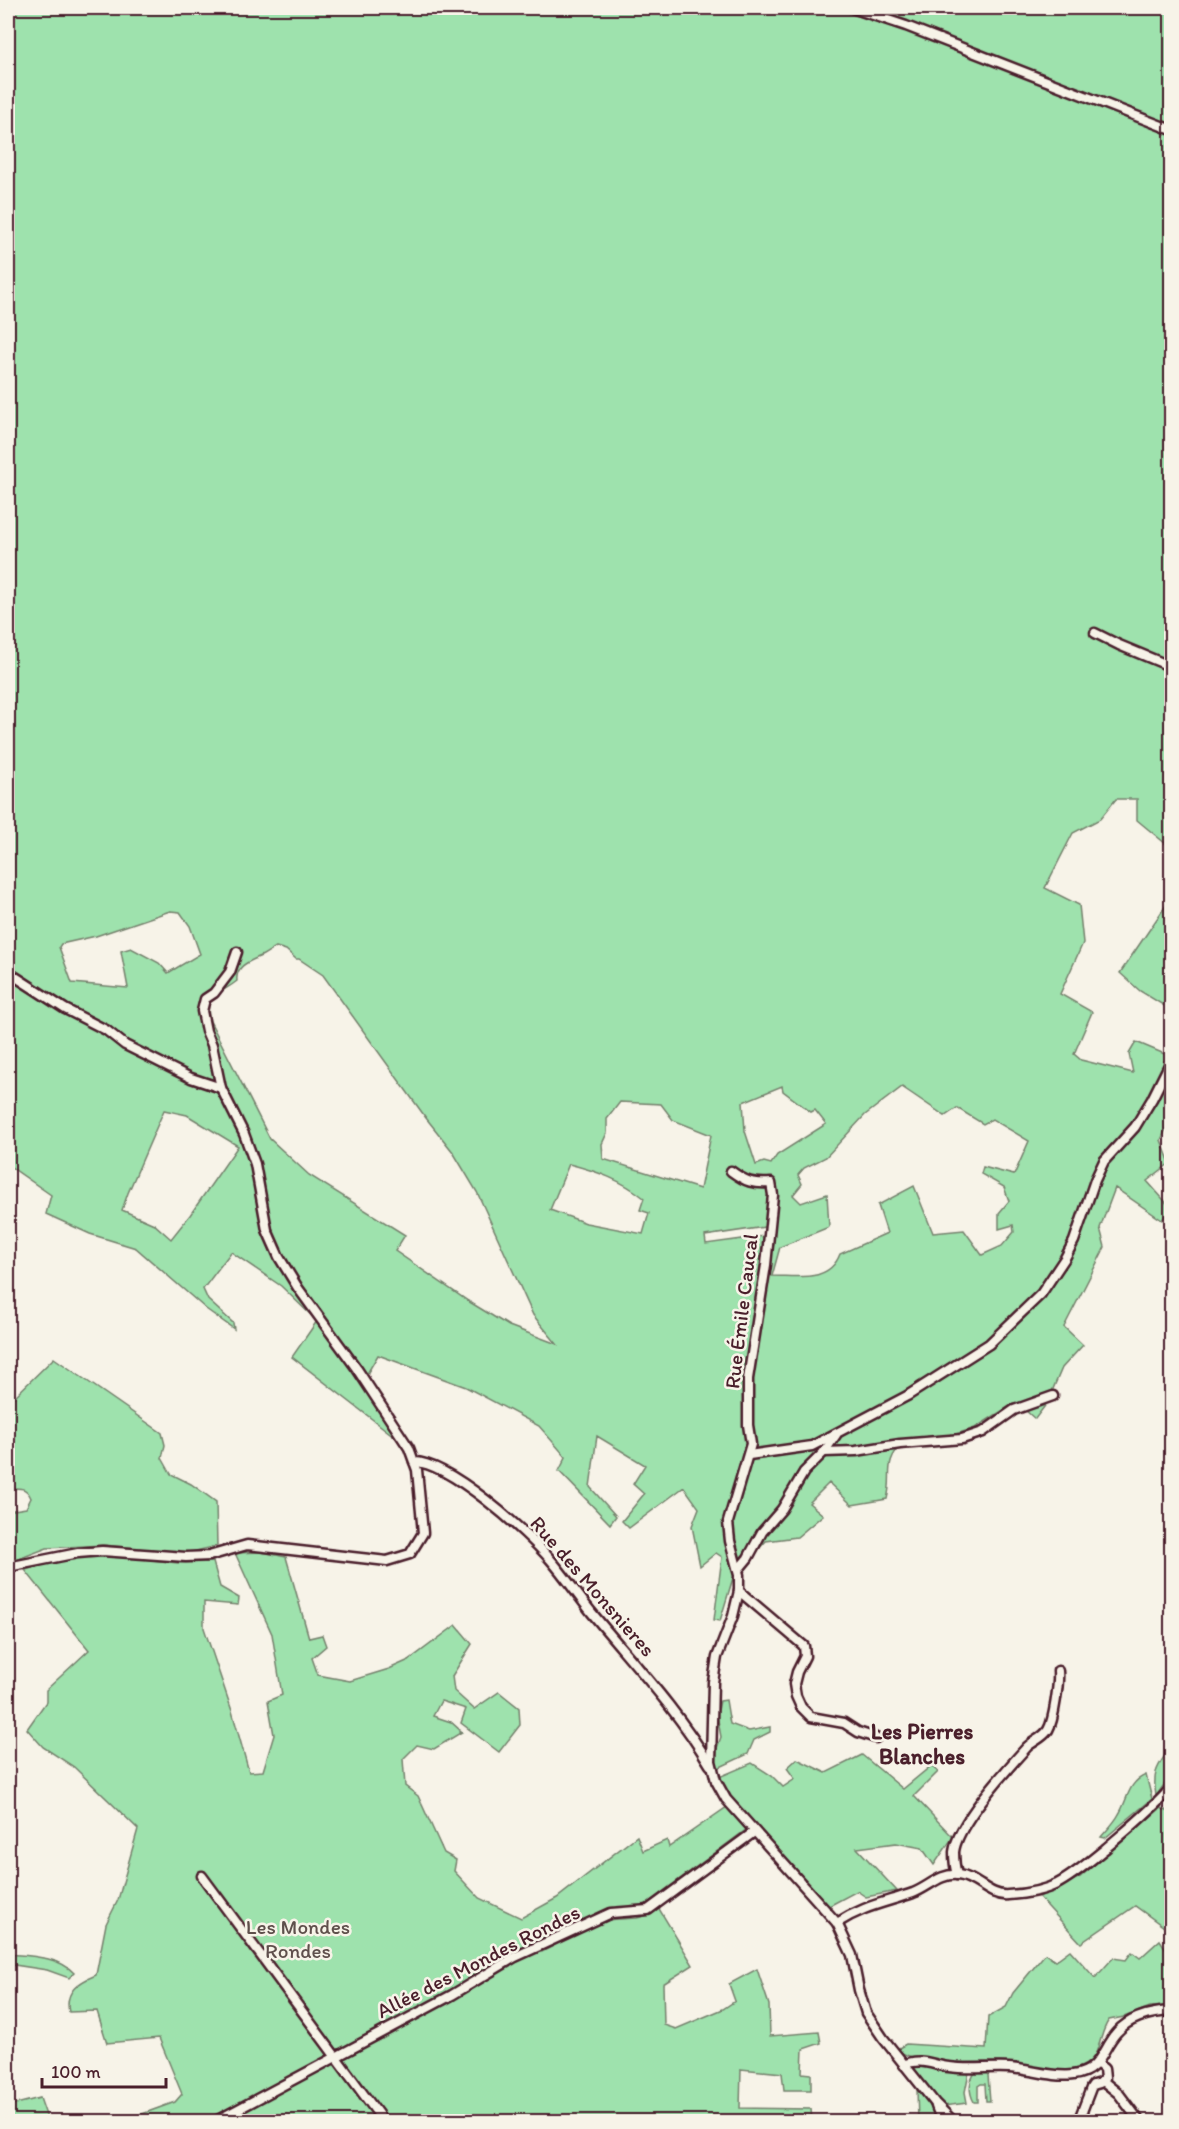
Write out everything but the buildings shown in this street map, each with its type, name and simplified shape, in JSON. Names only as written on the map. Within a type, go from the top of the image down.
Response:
[{"type":"street","points":[[852,8],[906,26],[1172,130]]},
{"type":"street","points":[[1095,633],[1172,667]]},
{"type":"street","points":[[8,1567],[78,1552],[213,1556],[247,1545],[387,1561],[410,1554],[423,1533],[417,1470],[409,1448],[357,1369],[298,1288],[279,1257],[267,1230],[255,1164],[244,1134],[222,1088],[202,1011],[203,1003],[225,980],[237,952]]},
{"type":"street","points":[[8,972],[65,1009],[106,1030],[125,1045],[191,1078],[222,1088]]},
{"type":"street","points":[[749,1455],[813,1446],[907,1396],[989,1344],[1041,1294],[1065,1258],[1074,1241],[1104,1161],[1135,1127],[1152,1100],[1172,1059]]},
{"type":"street","name":"Rue Émile Caucal","points":[[713,1770],[710,1752],[714,1674],[717,1657],[733,1616],[739,1591],[738,1570],[729,1535],[730,1512],[751,1443],[748,1425],[748,1379],[768,1249],[773,1195],[771,1184],[744,1181],[731,1171]]},
{"type":"street","points":[[824,1452],[856,1451],[900,1444],[962,1439],[983,1432],[1014,1410],[1053,1396]]},
{"type":"street","points":[[738,1570],[748,1558],[762,1532],[782,1509],[804,1472],[824,1452],[838,1432]]},
{"type":"street","name":"Rue des Monsnieres","points":[[414,1462],[430,1464],[505,1514],[550,1558],[592,1613],[643,1672],[698,1745],[713,1770]]},
{"type":"street","points":[[739,1591],[804,1646],[805,1656],[797,1672],[795,1690],[798,1701],[806,1712],[811,1717],[844,1724],[876,1738]]},
{"type":"street","points":[[957,1875],[954,1851],[975,1810],[1029,1745],[1048,1730],[1059,1682],[1058,1671]]},
{"type":"street","points":[[713,1770],[726,1799],[837,1923],[852,1954],[866,2013],[934,2103],[954,2121]]},
{"type":"street","points":[[837,1923],[875,1904],[911,1893],[940,1878],[957,1875],[972,1879],[990,1891],[1003,1896],[1051,1886],[1067,1878],[1087,1863],[1145,1815],[1172,1787]]},
{"type":"street","name":"Allée des Mondes Rondes","points":[[214,2121],[452,1995],[515,1957],[611,1913],[648,1910],[754,1832]]},
{"type":"street","points":[[202,1876],[384,2121]]},
{"type":"street","points":[[904,2065],[911,2061],[919,2061],[951,2067],[1012,2068],[1067,2076],[1084,2072],[1097,2063],[1113,2036],[1127,2023],[1139,2017],[1172,2011]]},
{"type":"street","points":[[1097,2063],[1105,2072],[1103,2081]]},
{"type":"street","points":[[1084,2072],[1087,2081],[1093,2085]]},
{"type":"street","points":[[1078,2121],[1085,2099],[1093,2085],[1103,2081]]},
{"type":"street","points":[[1103,2081],[1119,2094],[1140,2121]]},
{"type":"street","points":[[934,2103],[942,2121]]},
{"type":"green space","points":[[8,8],[1171,8],[1171,851],[1166,844],[1137,820],[1137,799],[1116,799],[1100,819],[1073,833],[1045,888],[1079,905],[1083,943],[1060,994],[1092,1012],[1074,1054],[1081,1060],[1133,1073],[1129,1054],[1136,1042],[1167,1055],[1171,1047],[1171,1118],[1161,1140],[1170,1163],[1147,1181],[1171,1208],[1162,1220],[1115,1188],[1100,1228],[1105,1247],[1064,1327],[1083,1345],[1062,1368],[1047,1403],[1035,1419],[1016,1402],[975,1428],[956,1434],[905,1440],[893,1456],[887,1499],[852,1505],[829,1483],[809,1503],[823,1515],[797,1537],[766,1541],[733,1578],[720,1621],[714,1620],[722,1557],[716,1553],[700,1566],[692,1526],[699,1508],[684,1487],[629,1528],[622,1521],[644,1494],[633,1484],[645,1465],[597,1436],[590,1487],[616,1516],[610,1524],[559,1471],[566,1457],[539,1426],[466,1387],[378,1355],[361,1384],[399,1440],[292,1357],[317,1321],[281,1286],[231,1252],[203,1289],[208,1300],[233,1323],[234,1329],[206,1309],[136,1248],[90,1234],[46,1214],[51,1195],[8,1165]],"holes":[[[170,911],[180,912],[190,926],[200,954],[168,973],[159,963],[131,948],[121,951],[128,988],[72,983],[59,947],[61,944],[96,936]],[[276,947],[286,950],[296,959],[323,975],[453,1152],[477,1192],[533,1315],[557,1344],[509,1326],[395,1251],[405,1235],[309,1175],[270,1139],[208,1013],[214,997],[237,981],[241,967]],[[782,1086],[783,1091],[811,1112],[815,1110],[826,1124],[777,1155],[771,1164],[764,1162],[756,1165],[745,1131],[743,1102]],[[902,1087],[945,1116],[957,1108],[983,1124],[992,1119],[1029,1141],[1014,1175],[983,1167],[981,1174],[1004,1187],[1009,1201],[999,1213],[999,1229],[1013,1225],[1014,1232],[1002,1246],[982,1255],[964,1230],[933,1233],[914,1186],[878,1205],[887,1233],[840,1254],[835,1263],[821,1274],[802,1277],[772,1276],[780,1247],[829,1227],[827,1194],[801,1203],[793,1195],[802,1184],[798,1175],[804,1168],[826,1157],[865,1115]],[[620,1102],[661,1104],[673,1120],[711,1135],[700,1189],[603,1159],[602,1144],[607,1133],[607,1119]],[[164,1110],[187,1115],[238,1146],[171,1239],[154,1224],[122,1210]],[[569,1164],[599,1173],[627,1186],[644,1198],[640,1210],[649,1213],[643,1234],[586,1223],[550,1210]],[[765,1227],[764,1236],[706,1244],[705,1236]]]},
{"type":"green space","points":[[1171,898],[1171,1010],[1140,991],[1120,973]]},
{"type":"green space","points":[[54,1358],[162,1433],[165,1445],[162,1458],[171,1474],[191,1484],[216,1502],[217,1546],[187,1553],[104,1545],[47,1548],[8,1563],[8,1511],[26,1508],[31,1498],[19,1488],[8,1489],[8,1403]]},
{"type":"green space","name":"Les Mondes Rondes","points":[[262,1552],[286,1557],[309,1638],[322,1635],[326,1646],[312,1658],[318,1675],[350,1681],[389,1669],[409,1660],[456,1625],[472,1644],[452,1676],[454,1691],[474,1709],[499,1692],[519,1708],[520,1725],[499,1752],[461,1723],[466,1709],[441,1701],[433,1716],[451,1722],[462,1732],[434,1749],[417,1745],[403,1759],[405,1786],[418,1796],[444,1853],[456,1860],[454,1871],[479,1898],[521,1918],[557,1898],[637,1836],[643,1851],[667,1840],[669,1847],[727,1807],[747,1829],[642,1907],[608,1909],[540,1943],[542,1952],[603,1920],[637,1918],[645,1916],[658,1907],[693,1965],[663,1984],[664,2025],[676,2029],[723,2009],[735,2001],[729,1984],[757,1969],[769,2005],[770,2036],[819,2032],[821,2043],[803,2049],[802,2073],[811,2074],[811,2090],[784,2090],[782,2073],[741,2069],[740,2108],[811,2109],[812,2121],[123,2121],[175,2102],[182,2094],[159,2038],[107,2043],[97,2011],[69,2012],[68,2005],[74,1988],[96,1975],[106,1924],[118,1900],[138,1829],[74,1767],[43,1747],[27,1729],[46,1702],[46,1690],[89,1650],[25,1570],[61,1560],[99,1554],[178,1563],[213,1562],[220,1587],[239,1598],[238,1605],[204,1602],[204,1628],[232,1711],[249,1772],[263,1771],[274,1735],[268,1701],[282,1695],[272,1634],[235,1553]]},
{"type":"green space","points":[[726,1700],[730,1724],[749,1731],[770,1727],[770,1732],[754,1740],[748,1754],[716,1769],[717,1748],[721,1737],[717,1715],[720,1701]]},
{"type":"green space","points":[[1171,1746],[1171,1775],[1156,1796],[1155,1780],[1159,1764]]},
{"type":"green space","points":[[862,1755],[903,1789],[931,1766],[938,1772],[914,1796],[953,1837],[934,1865],[922,1848],[896,1843],[857,1848],[897,1891],[866,1897],[857,1891],[829,1906],[729,1796],[719,1777],[752,1763],[772,1776],[783,1787],[795,1779],[787,1768],[797,1759],[826,1773]]},
{"type":"green space","points":[[1146,1775],[1152,1799],[1105,1838],[1101,1837],[1117,1817],[1132,1786]]},
{"type":"green space","points":[[1161,1808],[1171,1813],[1171,1932],[1135,1906],[1081,1943],[1039,1897],[1080,1877]]},
{"type":"green space","points":[[1160,1940],[1171,1957],[1171,2006],[1150,2007],[1109,2020],[1095,2055],[1086,2064],[1077,2068],[1056,2070],[1001,2062],[931,2061],[906,2055],[897,2049],[906,2044],[986,2049],[988,2017],[1006,2007],[1013,1993],[1045,1954],[1055,1961],[1070,1950],[1095,1978],[1113,1958],[1126,1960],[1132,1952],[1140,1958]]},
{"type":"green space","points":[[8,1954],[52,1960],[74,1973],[69,1978],[47,1970],[8,1964]]},
{"type":"green space","points":[[916,2064],[948,2072],[969,2072],[965,2092],[967,2103],[943,2106],[915,2072],[913,2066]]},
{"type":"green space","points":[[976,2071],[991,2071],[988,2075],[990,2101],[986,2101],[985,2084],[978,2086],[978,2102],[974,2102],[972,2098],[970,2086]]},
{"type":"green space","points":[[917,2089],[923,2094],[939,2121],[918,2121]]},
{"type":"green space","points":[[40,2098],[48,2121],[8,2121],[8,2106]]},
{"type":"district","name":"Les Pierres Blanches","points":[[922,1744]]}]
